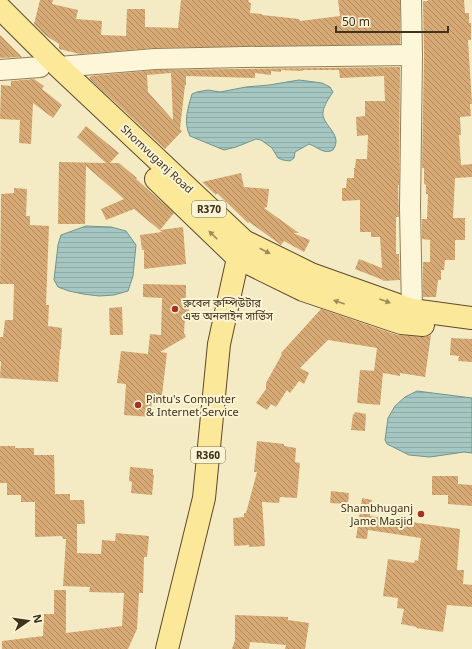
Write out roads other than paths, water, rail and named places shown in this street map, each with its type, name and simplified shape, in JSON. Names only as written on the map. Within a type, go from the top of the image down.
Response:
[{"type":"main road","name":"Shomvuganj Road","points":[[0,8],[49,67]]},
{"type":"main road","name":"Shomvuganj Road","points":[[0,29],[49,67],[241,249],[303,290],[401,323],[472,330]]},
{"type":"main road","name":"Shomvuganj Road","points":[[241,249],[412,310],[472,318]]},
{"type":"main road","name":"R360","points":[[167,649],[204,498],[219,344],[241,249]]},
{"type":"street","points":[[411,0],[412,56],[410,207],[412,310]]},
{"type":"street","points":[[0,70],[155,59],[412,56]]},
{"type":"water","points":[[299,80],[322,83],[330,87],[333,92],[326,104],[323,117],[336,139],[336,144],[333,150],[327,152],[309,144],[295,152],[294,158],[290,161],[278,158],[272,148],[261,140],[256,139],[224,150],[190,136],[187,120],[192,94],[208,90],[220,92]]},
{"type":"water","points":[[86,226],[111,227],[126,231],[136,245],[133,276],[128,291],[114,295],[99,296],[69,291],[58,287],[54,280],[58,245],[61,235]]},
{"type":"water","points":[[417,391],[472,398],[472,453],[464,452],[430,457],[409,455],[387,444],[385,440],[388,418],[395,406],[405,397]]},
{"type":"place","name":"রুবেল কম্পিউটার এন্ড অনলাইন সার্ভিস","points":[[175,309]]},
{"type":"place","name":"Pintu's Computer & Internet Service","points":[[138,405]]},
{"type":"place","name":"Shambhuganj Jame Masjid","points":[[421,514]]}]
